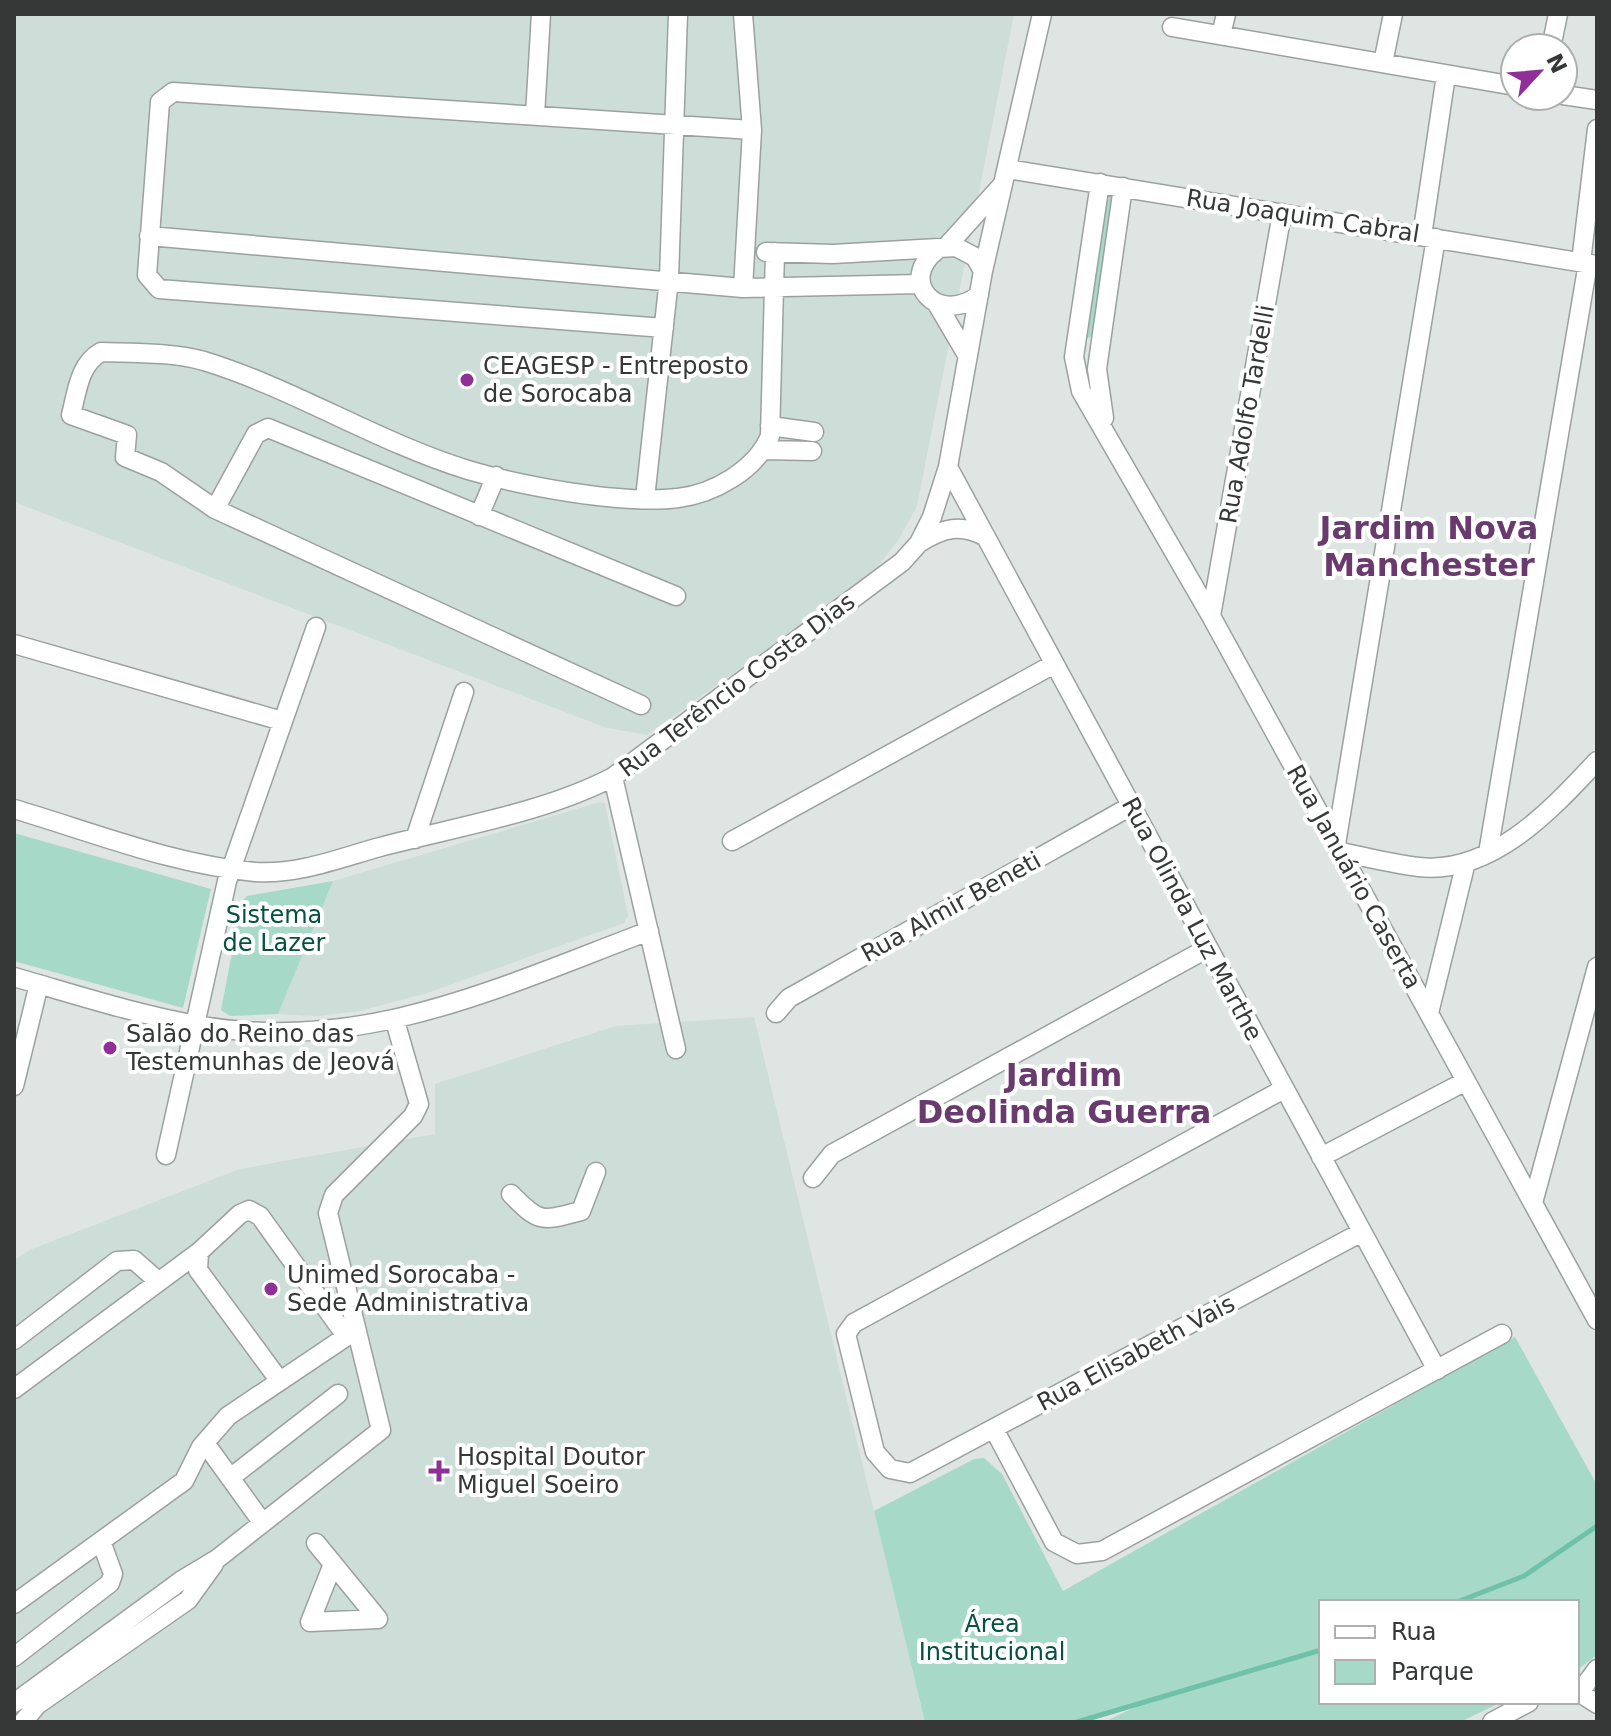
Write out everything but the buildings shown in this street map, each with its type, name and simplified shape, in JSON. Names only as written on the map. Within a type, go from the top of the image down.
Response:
[{"type":"street","points":[[535,115],[541,14]]},
{"type":"street","points":[[645,498],[669,279],[678,14]]},
{"type":"street","points":[[743,14],[752,130],[743,288]]},
{"type":"street","name":"Rua Terêncio Costa Dias","points":[[14,809],[168,854],[231,868],[286,870],[415,839],[592,789],[613,777],[890,572],[919,543],[932,517],[948,467],[983,271],[1042,14]]},
{"type":"street","points":[[1221,35],[1226,14]]},
{"type":"street","points":[[1383,63],[1393,14]]},
{"type":"street","points":[[1172,27],[1499,83]]},
{"type":"street","points":[[1446,75],[1431,154],[1429,237],[1338,848],[1421,868],[1466,862],[1512,840],[1553,806],[1597,761]]},
{"type":"street","points":[[664,328],[159,289],[147,275],[160,102],[173,92],[752,130]]},
{"type":"street","points":[[1488,853],[1589,263],[1597,129]]},
{"type":"street","points":[[967,355],[937,304],[921,284],[923,264],[1007,176]]},
{"type":"street","name":"Rua Joaquim Cabral","points":[[1007,176],[1100,183],[1589,263]]},
{"type":"street","points":[[1100,183],[1074,357],[1081,391],[1109,437]]},
{"type":"street","points":[[1109,437],[1099,397],[1097,369],[1123,187]]},
{"type":"street","name":"Rua Adolfo Tardelli","points":[[1211,616],[1282,213]]},
{"type":"street","points":[[149,236],[669,279],[743,288],[921,284]]},
{"type":"street","points":[[747,251],[833,254],[941,248],[969,253],[983,271]]},
{"type":"street","points":[[641,705],[215,509],[161,472],[125,457],[127,435],[71,415],[84,367],[90,358],[101,352],[144,353],[201,361],[428,455],[496,476],[590,493],[675,498],[709,490],[750,464],[764,450],[770,426],[775,252]]},
{"type":"street","points":[[937,304],[959,307],[979,295]]},
{"type":"street","points":[[764,450],[813,441],[770,426]]},
{"type":"street","points":[[215,509],[256,434],[268,428],[676,596]]},
{"type":"street","name":"Rua Januário Caserta","points":[[1109,437],[1211,616],[1597,1320]]},
{"type":"street","name":"Rua Olinda Luz Marthe","points":[[948,467],[1437,1370]]},
{"type":"street","points":[[479,516],[496,476]]},
{"type":"street","points":[[919,543],[952,528],[964,527],[986,537]]},
{"type":"street","points":[[166,1155],[198,1026],[231,868],[316,627]]},
{"type":"street","points":[[14,644],[282,721]]},
{"type":"street","points":[[732,841],[1054,664]]},
{"type":"street","points":[[415,839],[464,692]]},
{"type":"street","points":[[613,777],[676,1049]]},
{"type":"street","name":"Rua Almir Beneti","points":[[776,1013],[789,998],[1131,806]]},
{"type":"street","points":[[1429,1013],[1466,862]]},
{"type":"street","points":[[14,977],[198,1026],[280,1033],[352,1029],[438,1010],[649,931]]},
{"type":"street","points":[[813,1178],[832,1154],[1208,948]]},
{"type":"street","points":[[1533,1203],[1597,967]]},
{"type":"street","points":[[14,1086],[39,984]]},
{"type":"street","points":[[14,1703],[182,1580],[217,1559],[381,1430],[351,1333],[328,1213],[334,1195],[413,1116],[419,1104],[395,1021]]},
{"type":"street","points":[[1321,1157],[1466,1081]]},
{"type":"street","name":"Rua Elisabeth Vais","points":[[1284,1089],[854,1323],[846,1334],[875,1452],[890,1469],[910,1473],[1362,1232]]},
{"type":"street","points":[[511,1194],[532,1216],[544,1220],[581,1211],[596,1172]]},
{"type":"street","points":[[14,1389],[199,1252],[240,1214],[249,1210],[260,1216],[351,1333]]},
{"type":"street","points":[[199,1252],[198,1270],[279,1380]]},
{"type":"street","points":[[14,1340],[117,1261],[134,1260],[158,1281]]},
{"type":"street","points":[[14,1604],[184,1481],[205,1443],[228,1416],[351,1333]]},
{"type":"street","points":[[994,1429],[1054,1542],[1077,1554],[1102,1551],[1502,1334]]},
{"type":"street","points":[[230,1478],[338,1394]]},
{"type":"street","points":[[205,1443],[262,1522]]},
{"type":"street","points":[[14,1657],[110,1583],[113,1574],[101,1541]]},
{"type":"street","points":[[316,1543],[333,1564]]},
{"type":"street","points":[[23,1722],[37,1705],[188,1600],[217,1559]]},
{"type":"street","points":[[1579,1690],[1597,1669]]},
{"type":"street","points":[[1579,1692],[1597,1704]]},
{"type":"street","points":[[1492,1722],[1525,1704]]},
{"type":"shaded area","name":"CEAGESP - Entreposto de Sorocaba","points":[[14,14],[1014,14],[917,506],[899,539],[873,573],[647,735],[607,728],[14,502]]},
{"type":"shaded area","points":[[600,802],[605,804],[628,915],[624,923],[427,993],[360,1011],[316,1016],[278,1014],[333,881]]},
{"type":"shaded area","name":"Hospital Doutor Miguel Soeiro","points":[[754,1017],[925,1722],[17,1722],[14,1260],[32,1249],[240,1169],[435,1134],[435,1084],[616,1026]]},
{"type":"green space","points":[[1113,195],[1094,335],[1088,338],[1084,336],[1104,196]]},
{"type":"green space","points":[[14,833],[211,889],[183,1008],[14,961]]},
{"type":"green space","name":"Sistema de Lazer","points":[[333,881],[278,1014],[230,1016],[221,1010],[242,901],[247,896]]},
{"type":"green space","name":"Área Institucional","points":[[1515,1337],[1597,1485],[1597,1655],[1579,1668],[1579,1600],[1319,1600],[1319,1704],[1498,1704],[1460,1722],[1104,1722],[1148,1701],[1077,1722],[925,1722],[874,1511],[974,1459],[984,1458],[1002,1474],[1063,1591]]},
{"type":"waterway","points":[[1462,1600],[1524,1576],[1597,1526]]},
{"type":"waterway","points":[[1077,1722],[1319,1651]]},
{"type":"place","name":"CEAGESP - Entreposto de Sorocaba","points":[[467,380]]},
{"type":"place","name":"Salão do Reino das Testemunhas de Jeová","points":[[110,1048]]},
{"type":"place","name":"Unimed Sorocaba - Sede Administrativa","points":[[271,1289]]},
{"type":"place","name":"Hospital Doutor Miguel Soeiro","points":[[439,1471]]},
{"type":"district","name":"Jardim Nova Manchester","points":[[1429,546]]},
{"type":"district","name":"Jardim Deolinda Guerra","points":[[1064,1094]]}]
